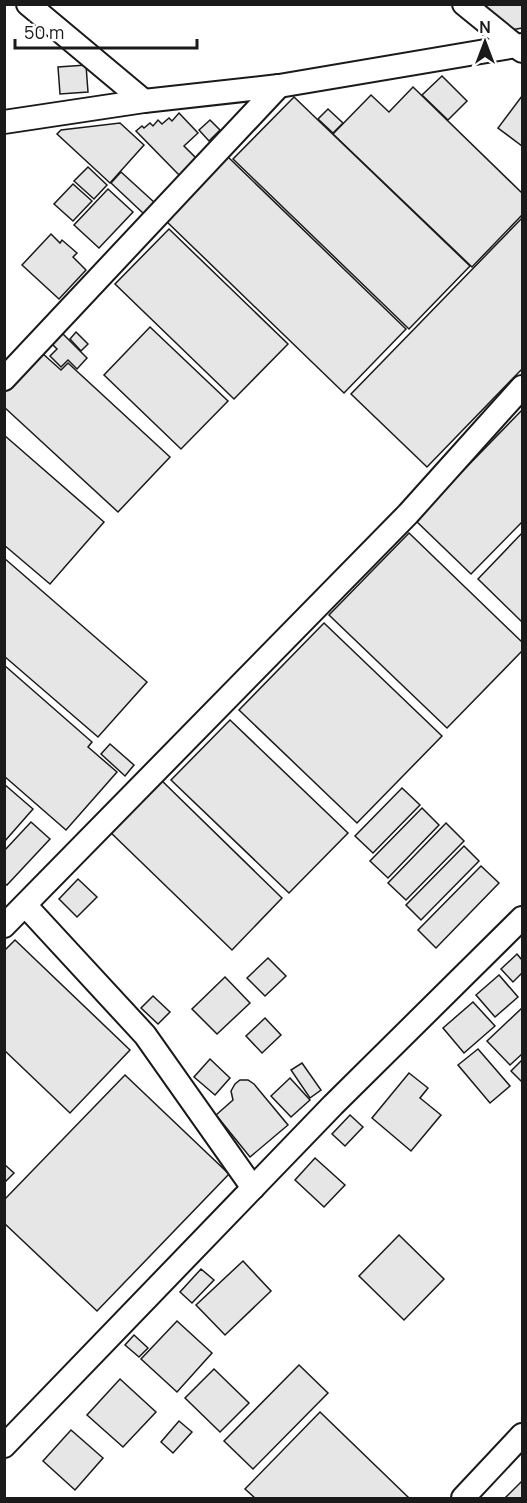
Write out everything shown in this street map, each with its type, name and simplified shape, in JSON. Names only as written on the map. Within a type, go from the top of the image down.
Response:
[{"type":"street","points":[[28,4],[144,101]]},
{"type":"street","points":[[464,4],[520,47]]},
{"type":"street","points":[[4,122],[144,101],[279,86],[520,47]]},
{"type":"street","points":[[4,378],[279,86]]},
{"type":"street","points":[[4,926],[408,514],[522,387]]},
{"type":"street","points":[[25,905],[145,1035],[254,1188]]},
{"type":"street","points":[[4,1446],[333,1105],[522,918]]},
{"type":"street","points":[[463,1498],[522,1435]]},
{"type":"building","points":[[481,4],[522,4],[522,28],[511,30]]},
{"type":"building","points":[[86,65],[88,92],[60,94],[58,67]]},
{"type":"building","points":[[442,76],[467,101],[448,120],[422,95]]},
{"type":"building","points":[[413,87],[522,193],[522,215],[472,267],[333,134],[371,95],[389,112]]},
{"type":"building","points":[[522,96],[522,146],[498,128]]},
{"type":"building","points":[[294,97],[470,266],[409,329],[233,159]]},
{"type":"building","points":[[328,109],[343,123],[333,133],[318,119]]},
{"type":"building","points":[[179,113],[198,133],[184,146],[199,161],[181,177],[136,131],[150,123],[153,126],[158,120],[162,124],[169,118],[172,121]]},
{"type":"building","points":[[210,120],[220,130],[209,141],[199,130]]},
{"type":"building","points":[[120,123],[144,145],[110,183],[57,134],[61,130]]},
{"type":"building","points":[[228,157],[406,329],[344,393],[166,221]]},
{"type":"building","points":[[88,167],[107,185],[94,199],[74,181]]},
{"type":"building","points":[[121,172],[155,203],[144,214],[111,183]]},
{"type":"building","points":[[73,184],[92,201],[73,221],[54,204]]},
{"type":"building","points":[[108,189],[133,212],[99,248],[74,225]]},
{"type":"building","points":[[522,218],[522,369],[427,467],[351,394]]},
{"type":"building","points":[[169,229],[288,344],[234,399],[115,284]]},
{"type":"building","points":[[51,234],[60,243],[62,240],[77,253],[73,257],[86,270],[59,299],[22,265]]},
{"type":"building","points":[[150,327],[228,401],[181,449],[104,375]]},
{"type":"building","points":[[58,329],[87,358],[77,369],[68,360],[61,367],[50,356],[57,349],[48,340]]},
{"type":"building","points":[[76,332],[88,344],[81,351],[70,339]]},
{"type":"building","points":[[42,353],[61,370],[68,363],[170,457],[118,512],[4,407],[4,393]]},
{"type":"building","points":[[522,410],[522,522],[471,574],[415,520]]},
{"type":"building","points":[[4,435],[104,522],[50,584],[4,545]]},
{"type":"building","points":[[409,533],[522,642],[522,651],[447,728],[329,615]]},
{"type":"building","points":[[522,533],[522,622],[478,579]]},
{"type":"building","points":[[4,558],[147,682],[98,737],[4,656]]},
{"type":"building","points":[[324,623],[442,736],[357,823],[239,710]]},
{"type":"building","points":[[4,665],[92,742],[88,747],[117,772],[66,830],[4,776]]},
{"type":"building","points":[[230,720],[348,833],[289,893],[171,780]]},
{"type":"building","points":[[110,744],[134,765],[125,776],[101,754]]},
{"type":"building","points":[[158,777],[282,898],[232,950],[107,829]]},
{"type":"building","points":[[4,784],[33,809],[4,842]]},
{"type":"building","points":[[402,788],[420,805],[373,853],[355,836]]},
{"type":"building","points":[[422,808],[439,825],[388,878],[370,861]]},
{"type":"building","points":[[31,822],[50,839],[7,885],[4,883],[4,851]]},
{"type":"building","points":[[446,823],[464,841],[406,900],[388,883]]},
{"type":"building","points":[[464,846],[479,861],[421,920],[406,905]]},
{"type":"building","points":[[481,866],[499,883],[436,948],[418,930]]},
{"type":"building","points":[[78,879],[97,897],[77,917],[59,899]]},
{"type":"building","points":[[15,940],[130,1050],[70,1113],[4,1050],[4,951]]},
{"type":"building","points":[[517,954],[522,960],[522,973],[513,982],[501,969]]},
{"type":"building","points":[[268,958],[286,976],[265,996],[247,978]]},
{"type":"building","points":[[499,975],[518,997],[495,1017],[476,995]]},
{"type":"building","points":[[225,977],[250,1003],[217,1034],[192,1009]]},
{"type":"building","points":[[153,996],[170,1012],[158,1024],[141,1008]]},
{"type":"building","points":[[473,1002],[495,1026],[464,1053],[443,1028]]},
{"type":"building","points":[[522,1008],[522,1054],[510,1065],[487,1041]]},
{"type":"building","points":[[265,1018],[281,1035],[262,1053],[246,1036]]},
{"type":"building","points":[[478,1049],[510,1086],[490,1103],[458,1065]]},
{"type":"building","points":[[210,1059],[230,1078],[215,1095],[194,1077]]},
{"type":"building","points":[[522,1060],[522,1082],[511,1071]]},
{"type":"building","points":[[302,1063],[321,1090],[310,1098],[291,1070]]},
{"type":"building","points":[[409,1073],[428,1088],[420,1098],[441,1115],[411,1151],[372,1118]]},
{"type":"building","points":[[125,1075],[229,1174],[97,1311],[4,1223],[4,1200]]},
{"type":"building","points":[[290,1078],[310,1100],[291,1117],[271,1096]]},
{"type":"building","points":[[240,1080],[248,1080],[254,1084],[288,1125],[250,1157],[216,1115],[233,1100],[231,1091]]},
{"type":"building","points":[[350,1115],[363,1127],[345,1146],[332,1134]]},
{"type":"building","points":[[315,1158],[345,1185],[324,1207],[295,1180]]},
{"type":"building","points":[[4,1164],[14,1173],[4,1183]]},
{"type":"building","points":[[399,1235],[444,1279],[404,1320],[359,1276]]},
{"type":"building","points":[[243,1261],[271,1291],[225,1335],[196,1305]]},
{"type":"building","points":[[201,1269],[214,1280],[192,1303],[180,1292]]},
{"type":"building","points":[[177,1321],[212,1353],[177,1392],[141,1359]]},
{"type":"building","points":[[134,1335],[148,1348],[139,1357],[125,1345]]},
{"type":"building","points":[[299,1365],[328,1393],[253,1469],[224,1441]]},
{"type":"building","points":[[214,1369],[249,1403],[220,1432],[185,1398]]},
{"type":"building","points":[[120,1379],[156,1412],[123,1447],[87,1415]]},
{"type":"building","points":[[320,1412],[409,1498],[255,1498],[245,1489]]},
{"type":"building","points":[[179,1421],[192,1432],[173,1453],[161,1442]]},
{"type":"building","points":[[71,1430],[103,1458],[75,1490],[43,1461]]},
{"type":"building","points":[[522,1481],[522,1498],[505,1498]]}]
